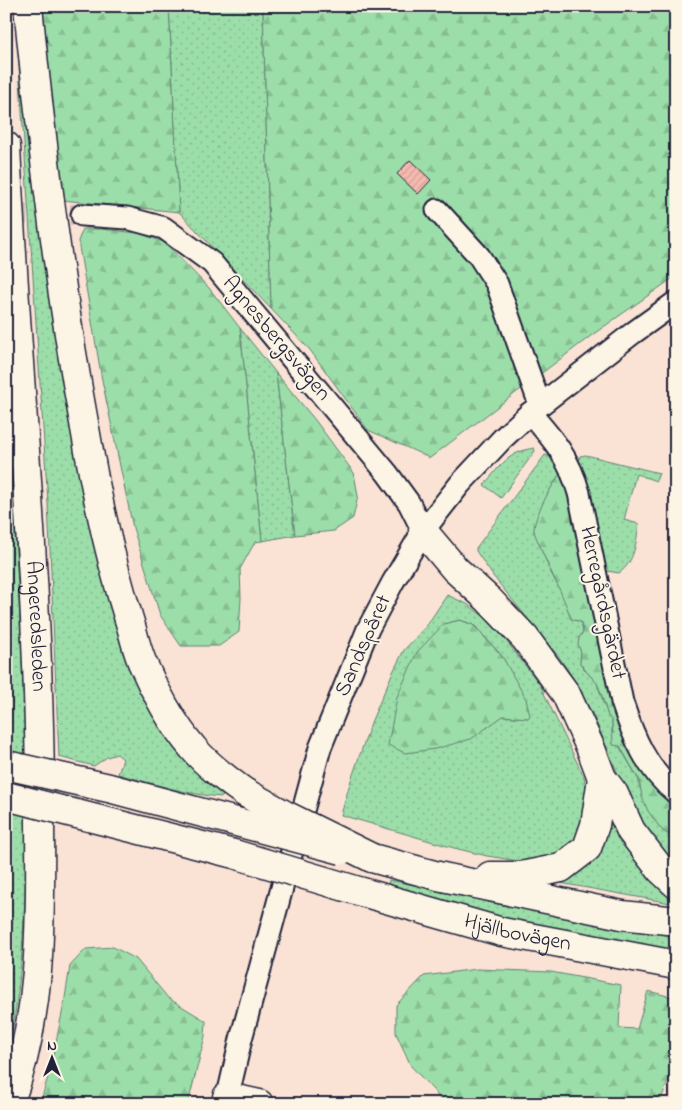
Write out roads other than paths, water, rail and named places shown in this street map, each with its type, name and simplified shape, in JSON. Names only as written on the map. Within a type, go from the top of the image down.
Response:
[{"type":"main road","points":[[28,6],[68,336],[99,506],[123,601],[142,661],[175,723],[193,748],[224,778],[244,792],[285,815],[372,858]]},
{"type":"main road","name":"Angeredsleden","points":[[6,146],[40,733],[41,883],[36,989],[24,1053],[9,1104]]},
{"type":"main road","points":[[422,531],[455,569],[489,600],[525,638],[566,694],[602,778],[614,794],[631,831],[661,870],[676,884]]},
{"type":"main road","points":[[6,765],[109,788],[372,858]]},
{"type":"main road","points":[[438,876],[521,876],[560,868],[587,848],[595,825],[602,778]]},
{"type":"main road","name":"Hjällbovägen","points":[[6,796],[234,854],[502,932],[676,965]]},
{"type":"main road","name":"Hjällbovägen","points":[[372,858],[438,876],[622,915],[676,921]]},
{"type":"main road","points":[[502,932],[614,972],[676,984]]},
{"type":"main road","points":[[226,1100],[259,1104]]},
{"type":"street","points":[[437,210],[479,256],[497,284],[535,409]]},
{"type":"street","name":"Agnesbergsvägen","points":[[82,214],[127,218],[164,228],[212,263],[387,473],[409,503],[422,531]]},
{"type":"street","name":"Sandspåret","points":[[226,1100],[320,748],[368,629],[422,531],[460,484],[503,438],[535,409],[676,302]]},
{"type":"street","name":"Herregårdsgärdet","points":[[535,409],[573,472],[622,702],[632,732],[653,769],[666,785],[676,793]]},
{"type":"tunnel","points":[[6,214],[82,215]]}]
